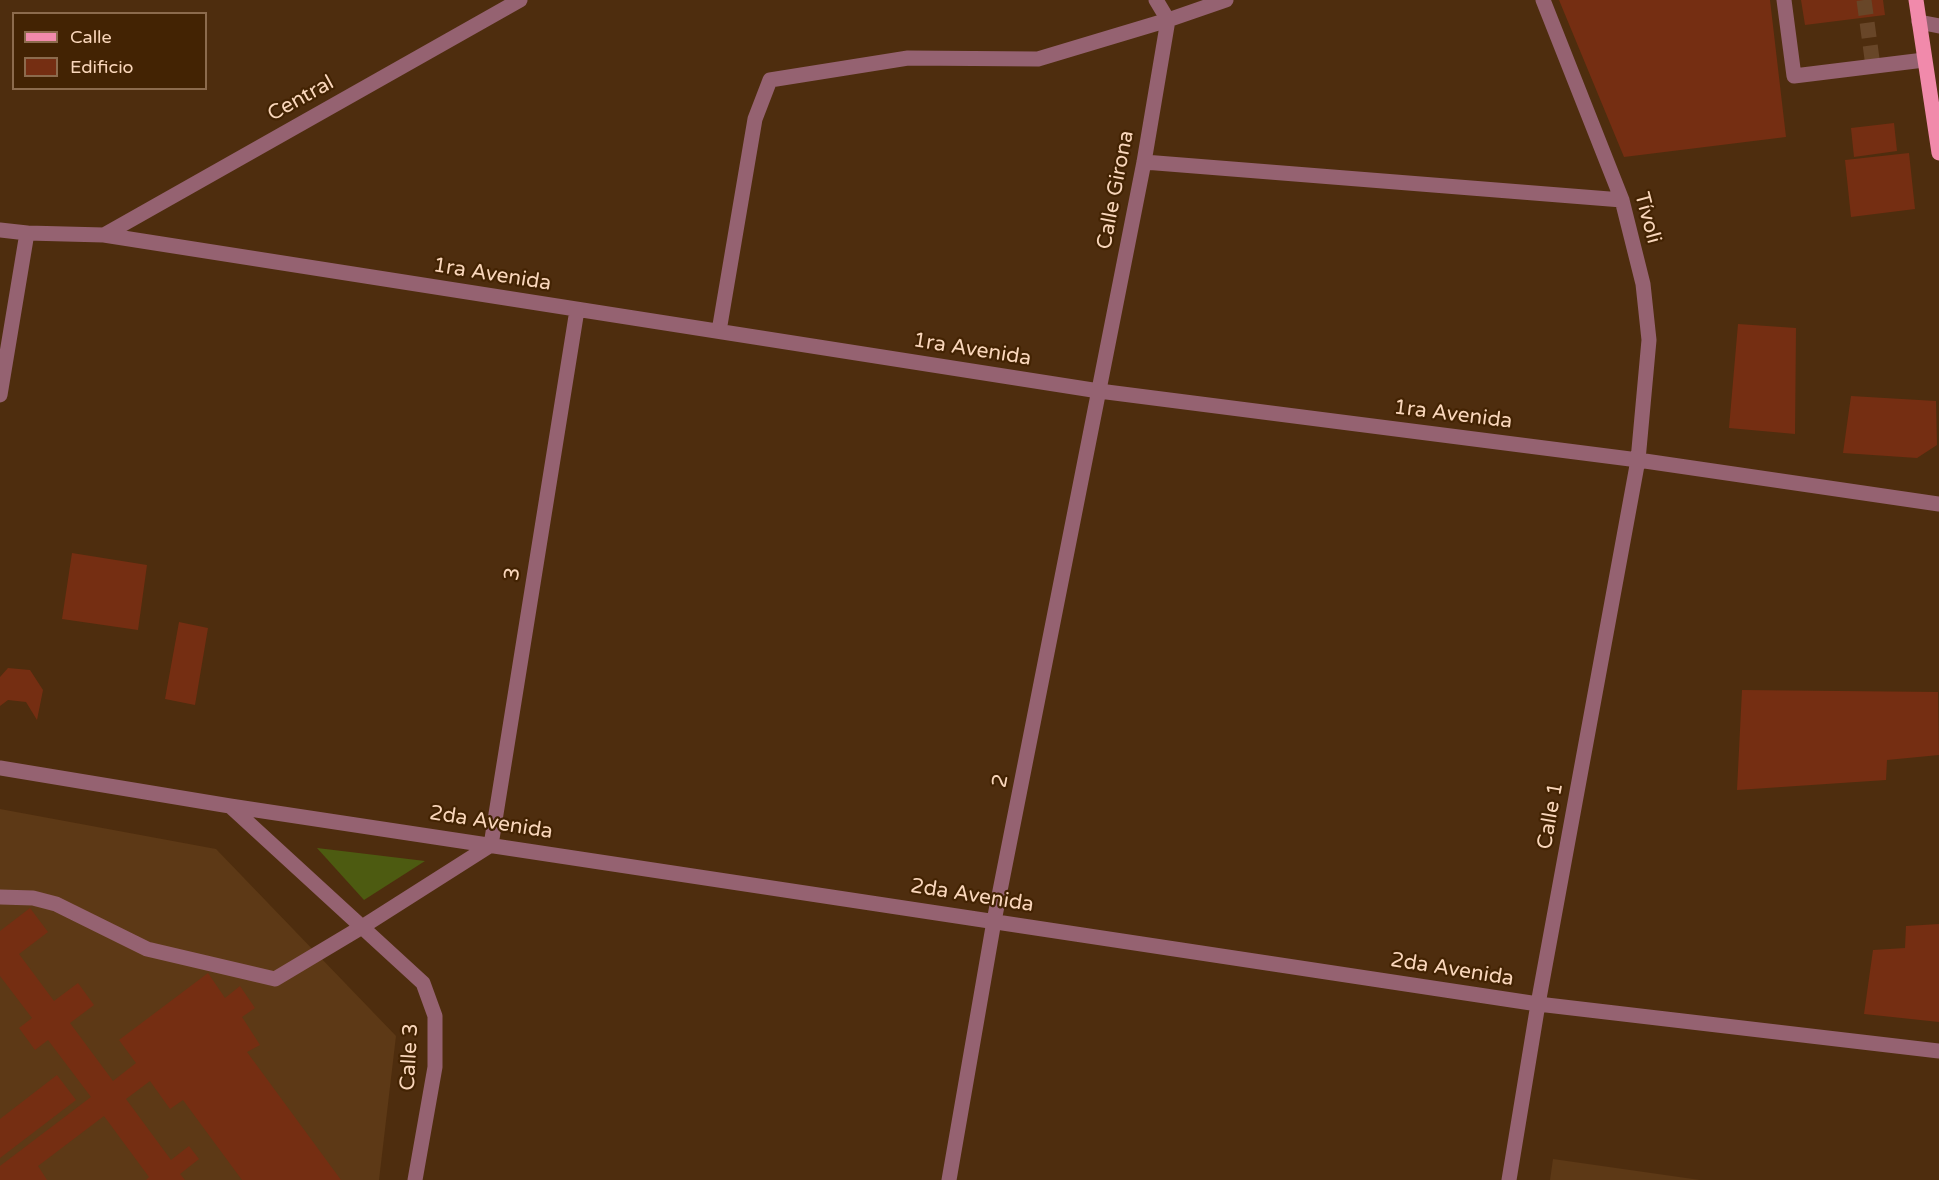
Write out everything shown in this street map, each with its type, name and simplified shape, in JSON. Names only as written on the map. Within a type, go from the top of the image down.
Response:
[{"type":"main road","points":[[1916,0],[1939,153]]},
{"type":"street","name":"Central","points":[[104,235],[520,0]]},
{"type":"street","points":[[1156,0],[1168,20]]},
{"type":"street","points":[[719,332],[755,119],[770,80],[908,58],[1038,59],[1226,0]]},
{"type":"street","name":"Tívoli","points":[[1544,0],[1622,200],[1643,284],[1649,340],[1638,460]]},
{"type":"street","points":[[1784,0],[1794,76],[1924,60]]},
{"type":"street","name":"Calle Girona","points":[[1099,391],[1144,162],[1168,20]]},
{"type":"street","points":[[1919,22],[1939,26]]},
{"type":"street","points":[[1144,162],[1622,200]]},
{"type":"street","name":"1ra Avenida","points":[[0,230],[104,235],[1099,391],[1638,460],[1939,504]]},
{"type":"street","points":[[0,395],[27,233]]},
{"type":"street","name":"3","points":[[491,844],[577,310]]},
{"type":"street","name":"2","points":[[949,1180],[994,921],[1099,391]]},
{"type":"street","name":"Calle 1","points":[[1509,1180],[1538,1004],[1638,460]]},
{"type":"street","name":"2da Avenida","points":[[0,768],[230,806],[1538,1004],[1939,1051]]},
{"type":"street","name":"Calle 3","points":[[230,806],[423,983],[435,1016],[435,1067],[415,1180]]},
{"type":"street","points":[[0,897],[33,898],[56,904],[147,949],[275,979],[362,927],[491,844]]},
{"type":"shaded area","points":[[0,809],[216,849],[396,1036],[379,1180],[0,1180]]},
{"type":"shaded area","points":[[1553,1159],[1700,1180],[1550,1180]]},
{"type":"green space","points":[[317,848],[425,861],[364,900]]},
{"type":"building","points":[[1559,0],[1770,0],[1786,137],[1624,157]]},
{"type":"building","points":[[1801,0],[1883,0],[1885,15],[1805,25]]},
{"type":"building","points":[[1894,123],[1897,151],[1854,157],[1851,128]]},
{"type":"building","points":[[1909,153],[1915,209],[1851,217],[1845,160]]},
{"type":"building","points":[[1738,324],[1796,328],[1795,434],[1729,428]]},
{"type":"building","points":[[1851,396],[1936,401],[1937,445],[1917,458],[1843,453]]},
{"type":"building","points":[[72,553],[147,565],[138,630],[62,619]]},
{"type":"building","points":[[179,622],[208,628],[195,705],[165,699]]},
{"type":"building","points":[[8,668],[30,670],[43,690],[37,720],[26,702],[8,700],[0,706],[0,677]]},
{"type":"building","points":[[1742,690],[1938,692],[1939,755],[1887,760],[1886,780],[1737,790]]},
{"type":"building","points":[[30,908],[48,932],[19,954],[54,1001],[78,983],[94,1005],[70,1023],[113,1081],[136,1063],[119,1040],[208,973],[225,998],[240,986],[255,1008],[242,1017],[260,1045],[247,1052],[341,1180],[242,1180],[183,1100],[170,1109],[150,1081],[126,1099],[171,1160],[189,1146],[199,1159],[180,1174],[185,1180],[146,1180],[149,1177],[104,1116],[38,1166],[47,1180],[0,1180],[0,1166],[91,1097],[48,1040],[35,1050],[19,1028],[32,1018],[0,976],[0,931]]},
{"type":"building","points":[[1939,924],[1939,1022],[1864,1014],[1873,950],[1905,948],[1906,926]]},
{"type":"building","points":[[57,1075],[76,1100],[0,1158],[0,1119]]},
{"type":"tunnel","points":[[1864,0],[1873,66]]}]
